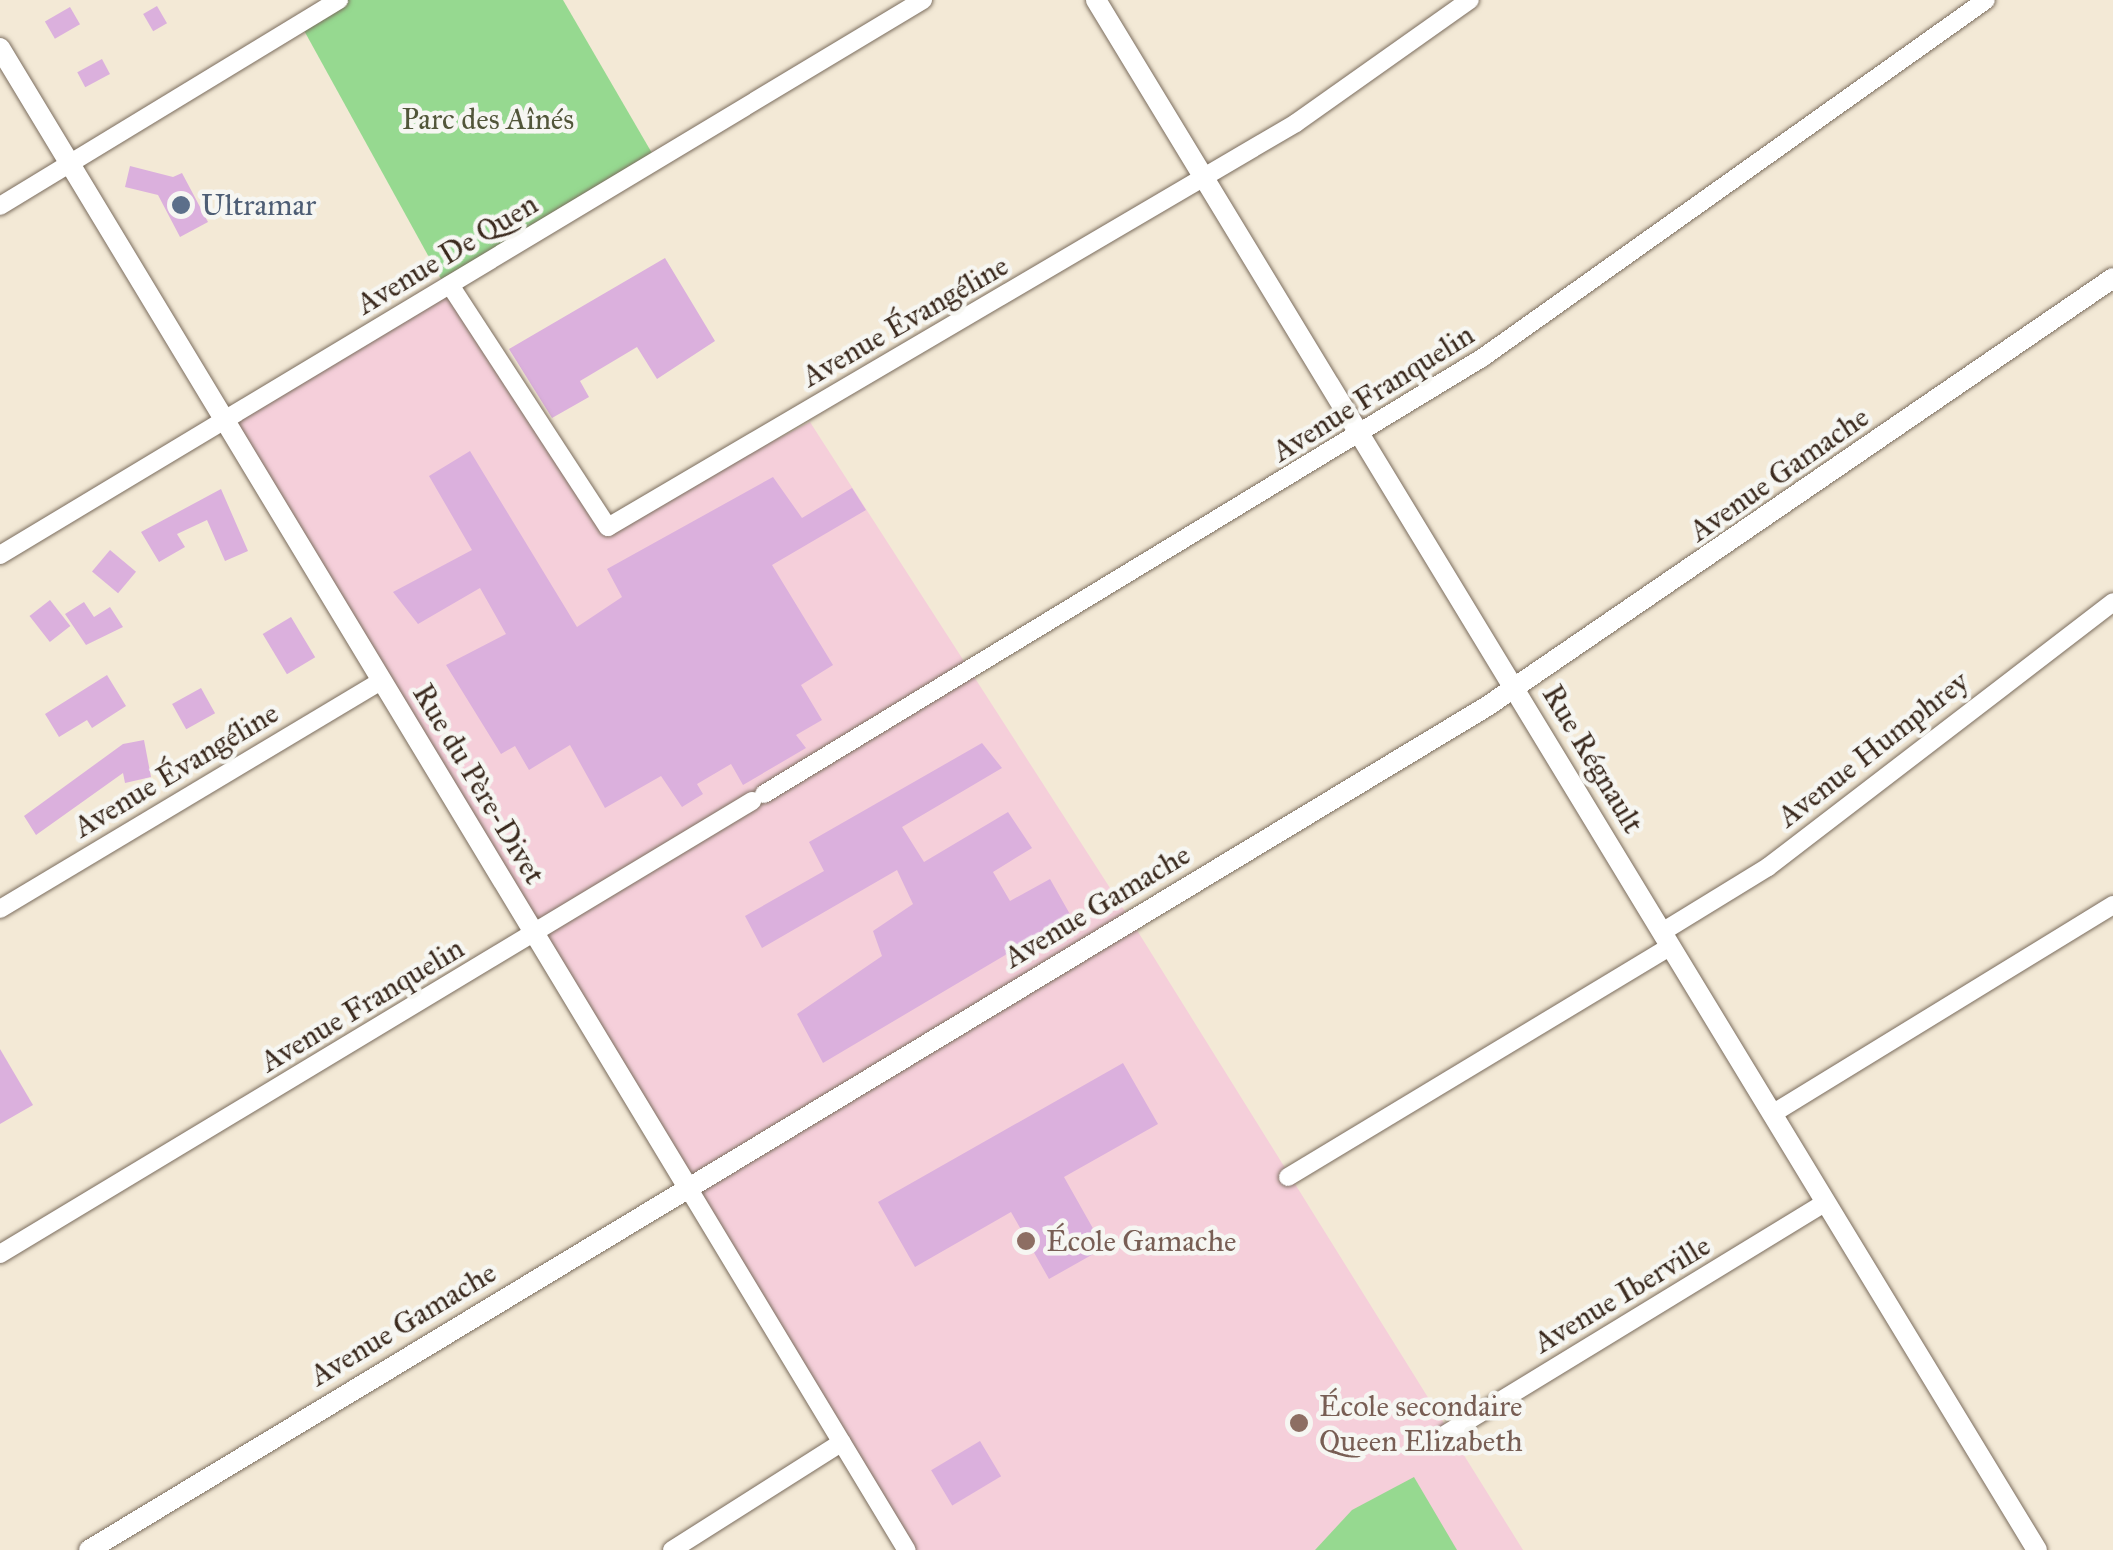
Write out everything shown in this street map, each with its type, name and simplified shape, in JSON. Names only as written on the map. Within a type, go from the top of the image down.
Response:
[{"type":"street","points":[[0,206],[339,0]]},
{"type":"street","name":"Avenue De Quen","points":[[0,555],[922,0]]},
{"type":"street","name":"Rue Régnault","points":[[1096,0],[2038,1550]]},
{"type":"street","name":"Avenue Évangéline","points":[[450,284],[608,527],[1296,123],[1470,0]]},
{"type":"street","name":"Avenue Franquelin","points":[[0,1254],[1361,436],[1482,358],[1986,0]]},
{"type":"street","name":"Rue du Père-Divet","points":[[0,48],[907,1550]]},
{"type":"street","name":"Avenue Gamache","points":[[89,1550],[1514,688],[2113,278]]},
{"type":"street","name":"Avenue Humphrey","points":[[1288,1176],[1666,939],[1768,867],[2113,602]]},
{"type":"street","name":"Avenue Évangéline","points":[[0,909],[382,680]]},
{"type":"street","points":[[1772,1114],[2113,904]]},
{"type":"street","name":"Avenue Iberville","points":[[1446,1434],[1826,1202]]},
{"type":"street","points":[[672,1550],[842,1442]]},
{"type":"shaded area","points":[[450,285],[608,527],[810,422],[1130,919],[1523,1550],[912,1550],[224,420]]},
{"type":"green space","name":"Parc des Aînés","points":[[342,0],[563,0],[656,160],[441,279],[301,25]]},
{"type":"green space","points":[[1414,1477],[1457,1550],[1315,1550],[1352,1510]]},
{"type":"building","points":[[157,6],[167,23],[153,31],[143,14]]},
{"type":"building","points":[[70,7],[80,24],[55,39],[45,22]]},
{"type":"building","points":[[102,59],[110,74],[85,87],[77,72]]},
{"type":"building","name":"Ultramar","points":[[130,166],[173,177],[182,173],[208,222],[180,237],[158,195],[125,187]]},
{"type":"building","points":[[665,258],[715,341],[657,379],[637,347],[580,381],[589,397],[552,418],[509,349]]},
{"type":"building","points":[[470,451],[577,627],[622,597],[607,569],[773,477],[802,518],[852,488],[866,510],[772,565],[833,665],[801,685],[822,720],[796,735],[806,748],[743,785],[731,764],[697,784],[703,794],[682,807],[661,776],[605,808],[570,745],[529,770],[515,746],[501,754],[446,665],[506,634],[480,588],[418,624],[393,592],[472,550],[429,476]]},
{"type":"building","points":[[221,489],[248,551],[225,561],[207,520],[177,534],[185,547],[159,562],[141,532]]},
{"type":"building","points":[[110,550],[136,572],[118,593],[92,571]]},
{"type":"building","points":[[50,600],[70,626],[50,642],[30,616]]},
{"type":"building","points":[[84,602],[94,617],[110,607],[123,627],[86,645],[65,614]]},
{"type":"building","points":[[291,617],[315,657],[287,674],[263,634]]},
{"type":"building","points":[[107,675],[126,706],[92,728],[87,720],[59,737],[45,714]]},
{"type":"building","points":[[201,688],[215,713],[186,729],[172,704]]},
{"type":"building","points":[[144,740],[151,777],[125,783],[123,773],[36,835],[24,816],[123,744]]},
{"type":"building","points":[[982,743],[1002,768],[902,827],[924,862],[1008,812],[1032,848],[993,872],[1010,901],[1050,879],[1071,916],[823,1063],[797,1014],[882,956],[873,931],[913,904],[897,870],[762,948],[745,916],[824,871],[809,842]]},
{"type":"building","points":[[0,1049],[33,1105],[0,1124]]},
{"type":"building","points":[[1123,1063],[1158,1124],[1064,1177],[1104,1248],[1049,1279],[1011,1212],[915,1267],[878,1202]]},
{"type":"building","points":[[980,1441],[1001,1476],[952,1506],[931,1470]]},
{"type":"place","name":"Ultramar","points":[[181,205]]},
{"type":"place","name":"École Gamache","points":[[1026,1241]]},
{"type":"place","name":"École secondaire Queen Elizabeth","points":[[1299,1423]]}]
